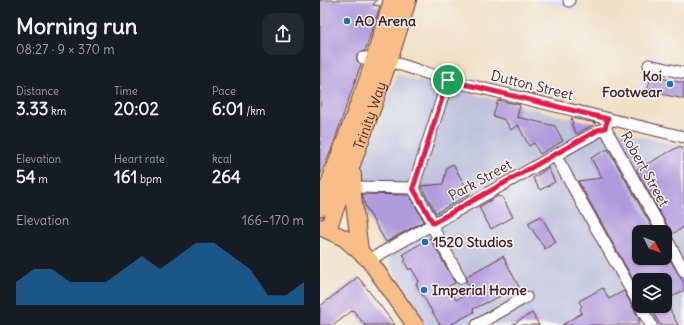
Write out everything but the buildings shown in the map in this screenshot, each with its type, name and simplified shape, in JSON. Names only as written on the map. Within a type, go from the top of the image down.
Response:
[{"type":"highway","name":"Trinity Way","points":[[320,208],[323,190],[375,59],[392,0]]},
{"type":"highway","name":"Trinity Way","points":[[324,228],[353,165],[363,132],[375,59],[407,0]]},
{"type":"highway","points":[[353,165],[352,187],[364,255]]},
{"type":"highway","points":[[324,228],[344,238],[364,255],[415,325]]},
{"type":"street","name":"Dutton Street","points":[[375,59],[607,124],[684,137]]},
{"type":"street","points":[[649,65],[684,73]]},
{"type":"street","points":[[448,80],[413,188],[433,223],[434,230],[460,278]]},
{"type":"street","name":"Park Street","points":[[364,255],[433,223],[555,155],[607,124]]},
{"type":"street","name":"Robert Street","points":[[607,124],[658,225]]},
{"type":"street","points":[[555,155],[632,292]]},
{"type":"street","points":[[352,187],[413,188]]},
{"type":"street","points":[[672,249],[684,271]]},
{"type":"street","points":[[477,325],[526,297]]},
{"type":"street","points":[[644,313],[651,325]]},
{"type":"shaded area","points":[[534,0],[579,0],[576,11]]},
{"type":"shaded area","points":[[648,54],[660,57],[661,62],[684,67],[684,100],[638,90]]},
{"type":"shaded area","points":[[397,75],[684,147],[684,325],[420,325],[360,200],[359,176]]},
{"type":"place","name":"AO Arena","points":[[347,21]]},
{"type":"place","name":"Koi Footwear","points":[[670,84]]},
{"type":"place","name":"1520 Studios","points":[[425,242]]},
{"type":"place","name":"Imperial Home","points":[[424,290]]},
{"type":"route","points":[[448,80],[527,98],[608,119],[605,128],[598,130],[433,223],[413,188],[448,80]]}]
